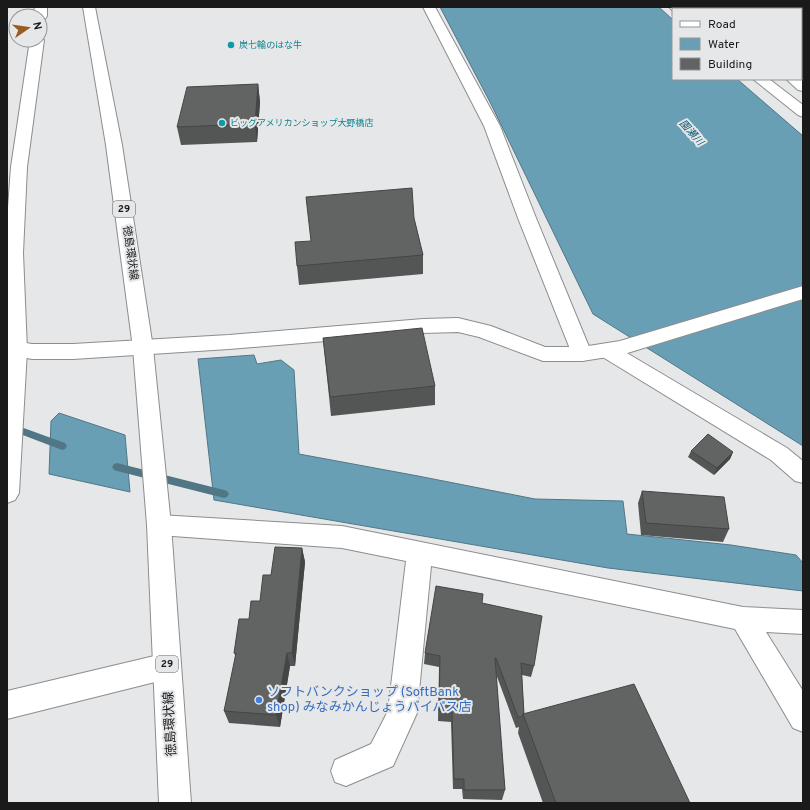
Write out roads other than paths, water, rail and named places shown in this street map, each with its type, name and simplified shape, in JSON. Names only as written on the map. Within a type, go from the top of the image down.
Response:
[{"type":"street","name":"徳島環状線","points":[[89,7],[114,145],[143,348],[150,412],[159,513],[175,803]]},
{"type":"street","points":[[429,7],[492,126],[527,218],[582,354]]},
{"type":"street","points":[[8,478],[12,349],[10,253],[36,48]]},
{"type":"street","points":[[761,80],[803,112]]},
{"type":"street","points":[[794,80],[803,87]]},
{"type":"street","points":[[12,349],[59,351],[143,348],[423,326],[458,325],[484,331],[542,354],[582,354],[614,350],[803,292]]},
{"type":"street","points":[[614,350],[779,454],[803,474]]},
{"type":"street","points":[[159,513],[342,537],[743,618],[803,622]]},
{"type":"street","points":[[346,771],[382,755],[402,712],[420,552]]},
{"type":"street","points":[[743,618],[803,718]]},
{"type":"street","points":[[7,705],[167,666]]},
{"type":"water","name":"園瀬川","points":[[440,7],[659,7],[672,19],[672,80],[738,80],[803,136],[803,446],[593,314],[490,102]]},
{"type":"water","points":[[254,355],[257,364],[281,360],[294,370],[299,454],[535,499],[623,501],[627,534],[731,545],[796,555],[803,563],[803,591],[608,568],[214,500],[198,359]]},
{"type":"water","points":[[59,413],[125,435],[130,492],[49,474],[51,421]]},
{"type":"waterway","points":[[7,425],[62,446]]},
{"type":"waterway","points":[[117,467],[224,494]]},
{"type":"place","name":"炭七輪のはな牛","points":[[231,45]]},
{"type":"place","name":"ビッグアメリカンショップ大野橋店","points":[[222,123]]},
{"type":"place","name":"ソフトバンクショップ (SoftBank shop) みなみかんじょうバイパス店","points":[[259,700]]}]
